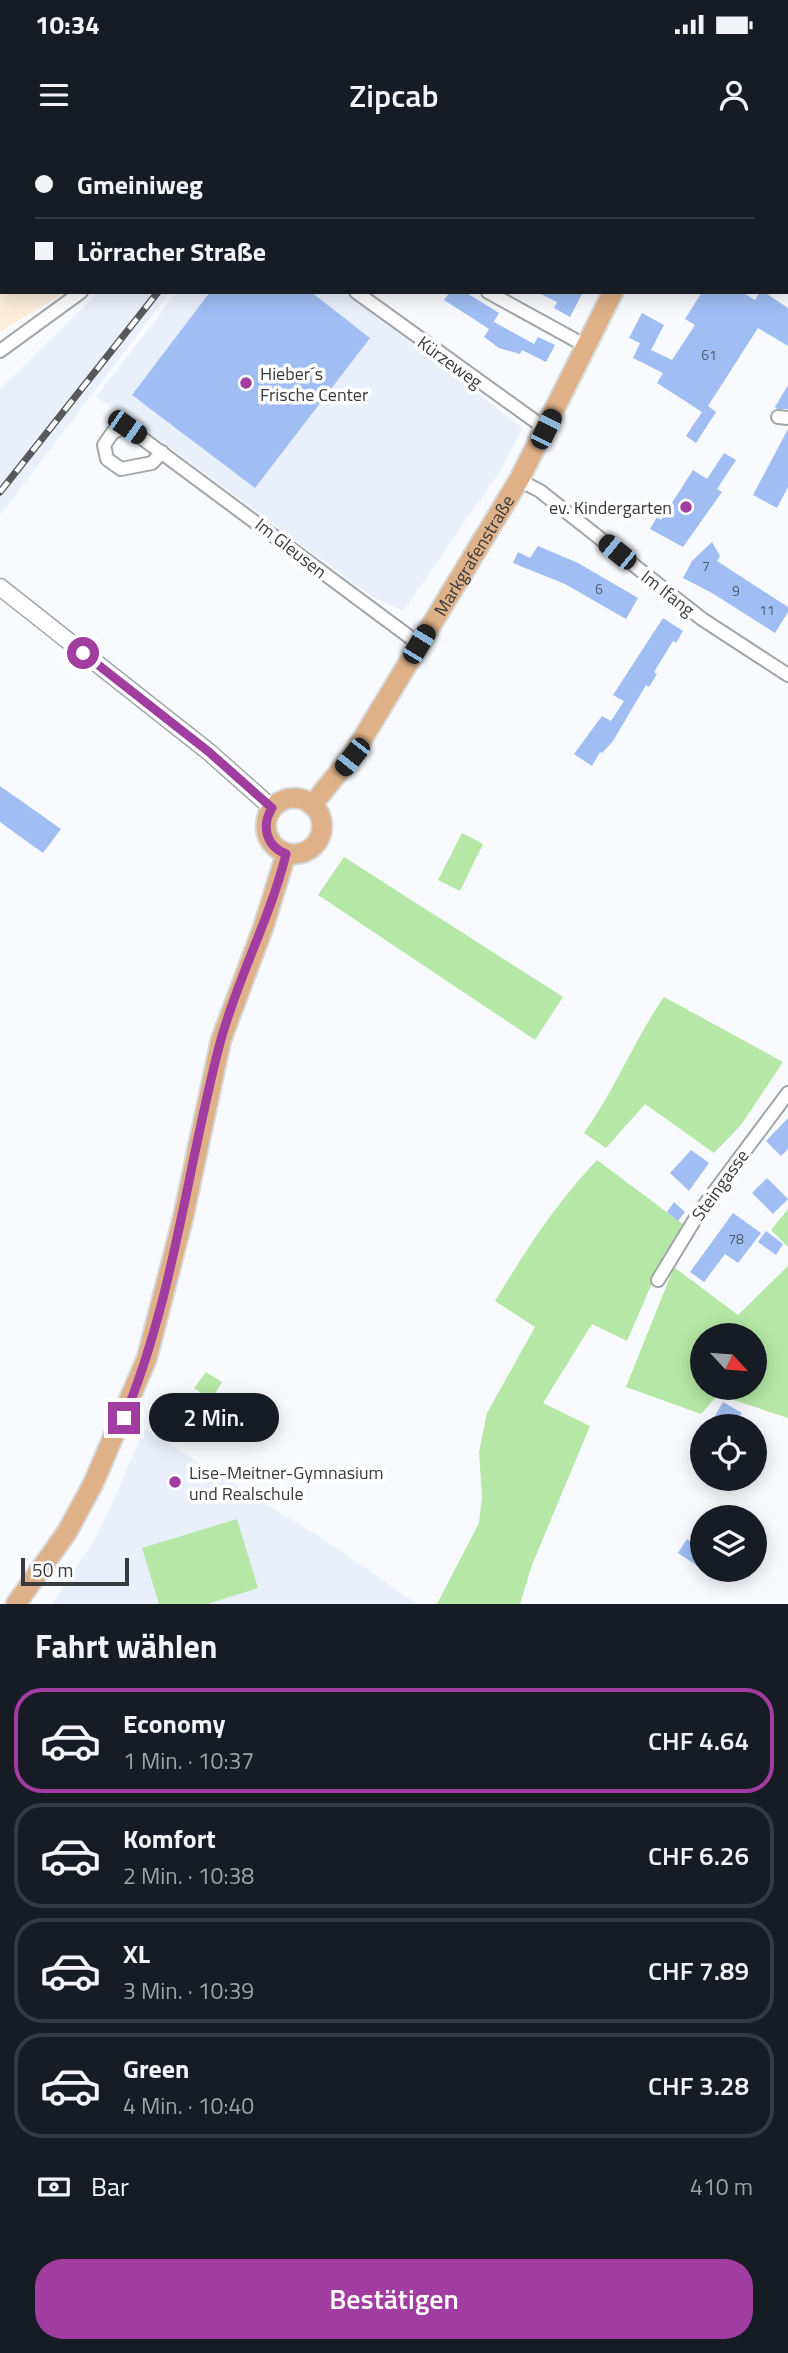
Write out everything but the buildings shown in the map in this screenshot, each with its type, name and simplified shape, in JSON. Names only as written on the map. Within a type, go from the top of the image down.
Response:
[{"type":"main road","name":"Markgrafenstraße","points":[[313,805],[352,757],[519,480],[613,294]]},
{"type":"main road","points":[[287,798],[296,798],[313,805],[321,819],[316,843],[303,853],[286,854],[274,847],[266,835],[266,821],[272,808],[287,798]]},
{"type":"main road","points":[[16,1604],[67,1532],[93,1484],[147,1358],[183,1218],[220,1040],[267,917],[286,854]]},
{"type":"street","points":[[0,351],[78,294]]},
{"type":"street","name":"Kürzeweg","points":[[359,294],[546,429]]},
{"type":"street","points":[[492,294],[586,346]]},
{"type":"street","name":"Im Gleusen","points":[[162,452],[419,644]]},
{"type":"street","name":"Im Ifang","points":[[519,480],[540,491],[702,619],[788,675]]},
{"type":"street","points":[[0,587],[209,752],[272,808]]},
{"type":"street","name":"Steingasse","points":[[658,1280],[700,1211],[788,1093]]},
{"type":"shaded area","points":[[0,294],[61,294],[0,332]]},
{"type":"shaded area","points":[[97,294],[168,294],[0,515],[0,389]]},
{"type":"shaded area","points":[[175,294],[347,294],[523,428],[500,471],[403,611],[371,596],[141,426],[96,397]]},
{"type":"shaded area","name":"Lise-Meitner-Gymnasium und Realschule","points":[[145,1429],[326,1541],[417,1604],[52,1604],[98,1534]]},
{"type":"green space","points":[[462,833],[483,844],[460,891],[438,880]]},
{"type":"green space","points":[[344,857],[563,997],[535,1040],[318,895]]},
{"type":"green space","points":[[664,997],[783,1062],[741,1125],[714,1153],[645,1104],[606,1148],[584,1133]]},
{"type":"green space","points":[[597,1160],[684,1225],[663,1258],[627,1341],[592,1324],[543,1403],[590,1426],[532,1565],[520,1604],[437,1604],[479,1523],[482,1497],[479,1452],[487,1413],[535,1327],[495,1301],[542,1228]]},
{"type":"green space","points":[[788,1209],[788,1247],[771,1230]]},
{"type":"green space","points":[[788,1266],[788,1418],[733,1400],[767,1400],[767,1323],[690,1323],[690,1400],[714,1400],[701,1414],[626,1387],[674,1267],[738,1315]]},
{"type":"green space","points":[[206,1372],[222,1382],[211,1400],[194,1388]]},
{"type":"green space","points":[[237,1519],[258,1588],[207,1604],[159,1604],[142,1548]]},
{"type":"railway","points":[[0,492],[156,294]]},
{"type":"place","name":"Hieber´s Frische Center","points":[[246,383]]},
{"type":"place","name":"ev. Kindergarten","points":[[686,507]]},
{"type":"place","name":"Lise-Meitner-Gymnasium und Realschule","points":[[175,1482]]},
{"type":"route","points":[[83,653],[209,752],[272,808],[266,821],[266,835],[274,847],[286,854],[263,928],[220,1040],[183,1218],[160,1310],[147,1358],[124,1418]]}]
